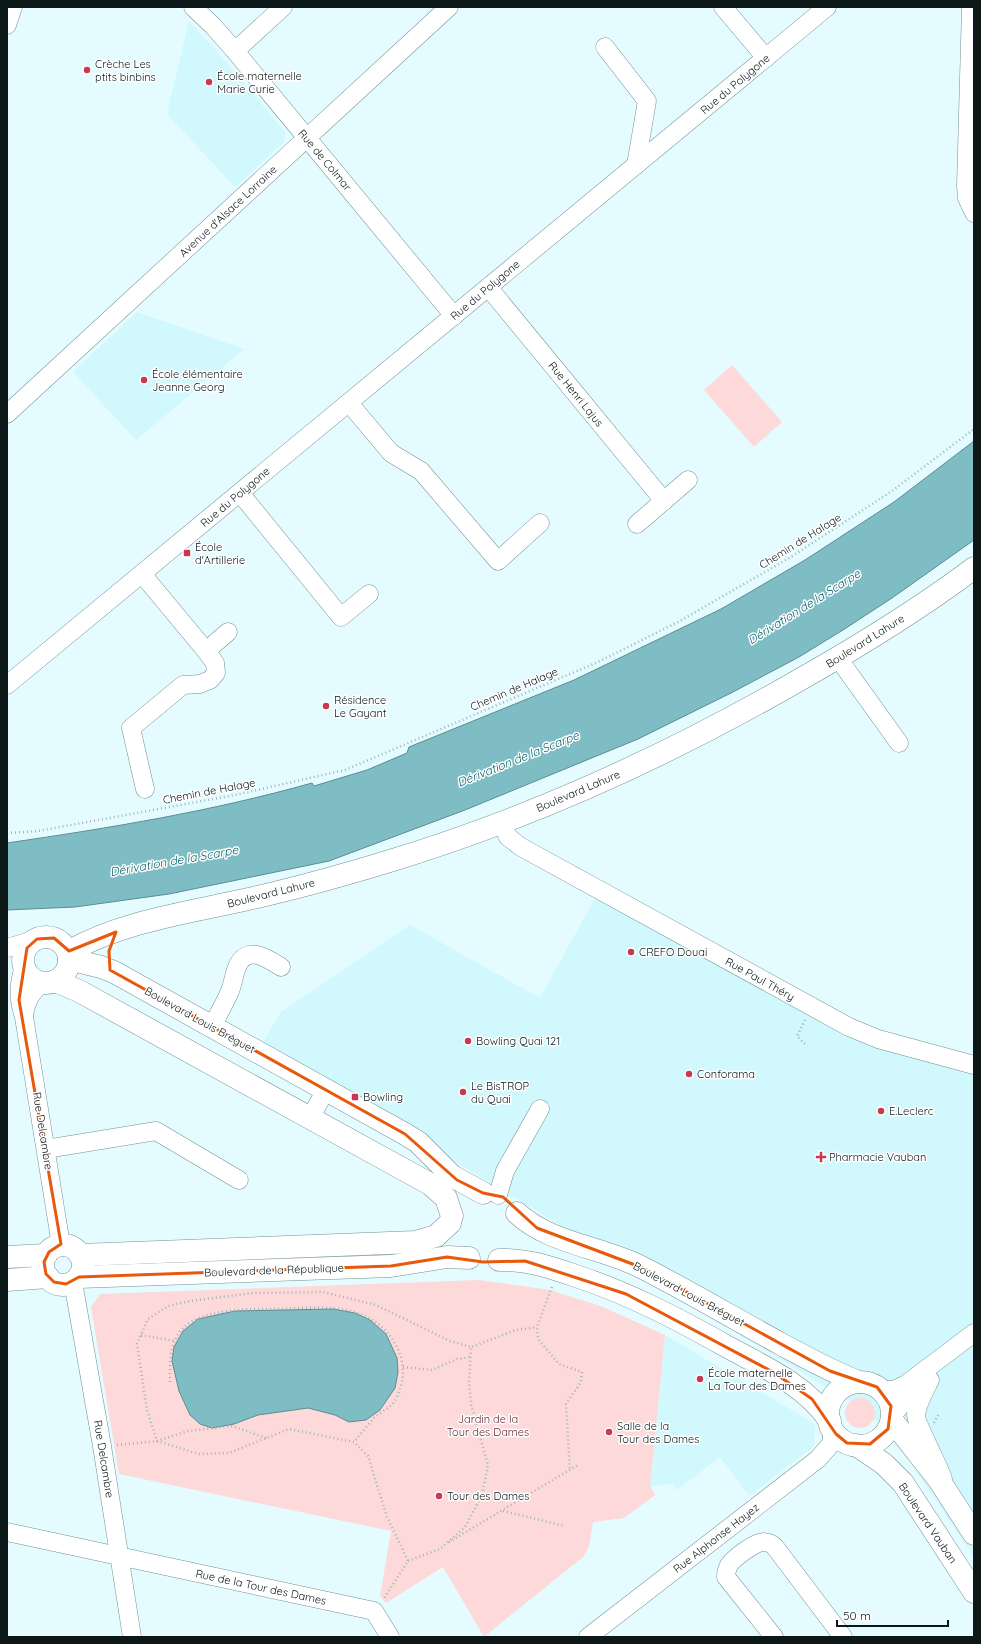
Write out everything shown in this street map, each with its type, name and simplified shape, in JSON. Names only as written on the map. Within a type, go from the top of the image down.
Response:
[{"type":"main road","name":"Boulevard Lahure","points":[[41,939],[109,925],[143,922],[272,894],[420,852],[501,823],[593,785],[650,759],[747,710],[838,658],[913,611],[974,568]]},
{"type":"main road","name":"Boulevard Lahure","points":[[68,956],[80,945],[143,922]]},
{"type":"main road","points":[[110,970],[109,951],[116,932]]},
{"type":"main road","points":[[49,982],[66,972],[68,956],[60,942],[41,939],[25,951],[18,964],[30,976],[85,995],[434,1187],[446,1198],[451,1220],[451,1234],[454,1243],[460,1252],[468,1258],[483,1262],[499,1260],[525,1261],[560,1270],[614,1289],[650,1305],[766,1368],[805,1392],[818,1405],[831,1425],[843,1440],[856,1445],[870,1444],[879,1440],[886,1433],[892,1418],[890,1401],[881,1390],[873,1385],[859,1382],[845,1386],[834,1396],[829,1410],[831,1425]]},
{"type":"main road","name":"Boulevard Louis Bréguet","points":[[68,956],[110,970],[412,1138],[452,1176],[491,1194]]},
{"type":"main road","points":[[451,1220],[457,1207],[464,1200],[473,1195],[491,1194],[511,1204],[520,1224],[518,1240],[512,1250],[499,1260]]},
{"type":"main road","name":"Boulevard Louis Bréguet","points":[[516,1213],[528,1223],[546,1232],[608,1253],[643,1268],[820,1366],[859,1382]]},
{"type":"main road","name":"Boulevard de la République","points":[[7,1257],[63,1252],[415,1242],[436,1236],[451,1220]]},
{"type":"main road","points":[[63,1252],[83,1264],[76,1280],[62,1284],[54,1282],[48,1277],[44,1266],[63,1252]]},
{"type":"main road","name":"Boulevard de la République","points":[[76,1280],[391,1266],[447,1257],[468,1258]]},
{"type":"main road","points":[[7,1280],[48,1277]]},
{"type":"main road","points":[[892,1418],[947,1491],[974,1534]]},
{"type":"main road","name":"Boulevard Vauban","points":[[856,1445],[884,1464],[903,1483],[974,1592]]},
{"type":"street","points":[[7,25],[13,7]]},
{"type":"street","name":"Rue de Colmar","points":[[193,7],[236,50],[454,316]]},
{"type":"street","points":[[236,50],[283,7]]},
{"type":"street","name":"Avenue d'Alsace Lorraine","points":[[7,414],[449,7]]},
{"type":"street","points":[[723,7],[766,58]]},
{"type":"street","name":"Rue du Polygone","points":[[7,685],[828,7]]},
{"type":"street","points":[[971,7],[972,36],[966,186],[967,198],[974,213]]},
{"type":"street","points":[[605,47],[647,101],[636,165]]},
{"type":"street","name":"Rue Henri Lajus","points":[[488,287],[664,501]]},
{"type":"street","points":[[349,403],[391,453],[421,471],[498,561],[540,523]]},
{"type":"street","points":[[637,524],[688,480]]},
{"type":"street","points":[[240,493],[341,617],[369,594]]},
{"type":"street","points":[[142,574],[215,663],[216,673],[210,680],[200,684],[183,685],[131,728],[145,789]]},
{"type":"street","points":[[206,651],[228,632]]},
{"type":"street","points":[[838,658],[899,743]]},
{"type":"street","name":"Rue Paul Théry","points":[[501,823],[508,837],[521,847],[858,1032],[878,1039],[974,1065]]},
{"type":"street","points":[[7,948],[41,939]]},
{"type":"street","points":[[212,1026],[226,1001],[238,965],[244,958],[258,954],[267,957],[281,967]]},
{"type":"street","name":"Rue Delcambre","points":[[18,964],[19,1000],[24,1017],[63,1252]]},
{"type":"street","name":"Rue Delcambre","points":[[24,1017],[28,998],[33,991],[49,982]]},
{"type":"street","points":[[310,1118],[326,1090]]},
{"type":"street","points":[[491,1194],[540,1109]]},
{"type":"street","points":[[46,1149],[156,1131],[239,1180]]},
{"type":"street","name":"Rue Delcambre","points":[[76,1280],[118,1556],[132,1637]]},
{"type":"street","points":[[881,1390],[894,1390],[905,1385],[974,1333]]},
{"type":"street","points":[[892,1418],[907,1399],[974,1346]]},
{"type":"street","points":[[930,1380],[919,1404],[916,1419],[938,1465],[947,1491]]},
{"type":"street","name":"Rue Alphonse Hayez","points":[[588,1637],[818,1459],[831,1444],[831,1425]]},
{"type":"street","name":"Rue de la Tour des Dames","points":[[7,1532],[374,1611]]},
{"type":"street","points":[[774,1637],[726,1577],[730,1563],[755,1544],[763,1541],[770,1543],[775,1547],[843,1637]]},
{"type":"street","points":[[374,1611],[390,1637]]},
{"type":"path","name":"Chemin de Halage","points":[[7,833],[38,831],[235,795],[353,767],[598,662],[678,622],[791,557],[892,491],[974,429]]},
{"type":"path","points":[[807,1046],[797,1036],[812,1008]]},
{"type":"path","points":[[560,1270],[550,1290],[537,1327],[538,1339],[559,1364],[582,1372],[581,1382],[566,1404],[570,1470]]},
{"type":"path","points":[[157,1442],[147,1410],[137,1344],[148,1319],[168,1306],[190,1301],[253,1293],[323,1292],[376,1305],[450,1341],[471,1347],[516,1330],[537,1327]]},
{"type":"path","points":[[170,1382],[172,1349],[175,1341],[184,1328],[202,1316],[234,1310],[345,1309],[378,1323],[386,1330],[399,1352],[403,1367],[402,1383],[397,1398],[383,1413],[374,1419],[354,1442]]},
{"type":"path","points":[[141,1335],[175,1341]]},
{"type":"path","points":[[444,1546],[465,1527],[482,1495],[488,1465],[471,1404],[469,1383],[471,1347]]},
{"type":"path","points":[[403,1367],[432,1370],[457,1359],[470,1357]]},
{"type":"path","points":[[936,1421],[940,1413]]},
{"type":"path","points":[[102,1446],[157,1442],[188,1431],[232,1426],[266,1438]]},
{"type":"path","points":[[157,1442],[200,1454],[229,1453],[289,1429],[354,1442],[368,1456],[387,1517],[408,1561]]},
{"type":"path","points":[[374,1611],[408,1561],[440,1549],[578,1465]]},
{"type":"path","points":[[503,1510],[564,1526]]},
{"type":"highlighted area","points":[[116,932],[109,951],[110,970],[405,1134],[457,1180],[483,1193],[503,1197],[537,1228],[643,1268],[830,1371],[877,1387],[891,1406],[888,1429],[870,1444],[847,1443],[836,1434],[812,1399],[773,1372],[626,1294],[525,1261],[483,1262],[447,1257],[391,1266],[79,1277],[66,1284],[54,1282],[46,1274],[44,1262],[49,1252],[61,1244],[19,1000],[27,948],[37,939],[54,938],[69,951]]},
{"type":"shaded area","name":"École maternelle Marie Curie","points":[[189,21],[217,51],[285,132],[284,142],[235,187],[167,114]]},
{"type":"shaded area","name":"École élémentaire Jeanne Georg","points":[[137,312],[244,349],[136,440],[73,372]]},
{"type":"shaded area","points":[[600,889],[870,1035],[974,1061],[974,1557],[912,1465],[869,1413],[262,1044],[281,1012],[410,925],[540,998]]},
{"type":"shaded area","name":"École maternelle La Tour des Dames","points":[[665,1335],[815,1424],[814,1446],[749,1496],[720,1457],[677,1490],[672,1484],[650,1486]]},
{"type":"green space","points":[[732,365],[782,422],[754,447],[704,390]]},
{"type":"green space","name":"Jardin de la Tour des Dames","points":[[479,1280],[550,1290],[603,1307],[665,1335],[650,1486],[655,1495],[624,1518],[593,1522],[589,1547],[583,1557],[484,1637],[443,1567],[386,1603],[380,1596],[391,1531],[119,1474],[91,1307],[100,1294]]},
{"type":"green space","points":[[860,1398],[871,1402],[875,1413],[871,1424],[860,1428],[849,1424],[845,1413],[849,1402]]},
{"type":"water","name":"Dérivation de la Scarpe","points":[[974,441],[974,540],[892,598],[799,657],[733,692],[638,739],[465,810],[329,861],[169,894],[75,907],[7,910],[7,843],[161,818],[237,802],[312,783],[314,786],[367,770],[407,753],[409,747],[574,680],[721,609],[805,560],[894,502]]},
{"type":"water","points":[[333,1309],[355,1313],[370,1320],[386,1334],[397,1358],[398,1372],[395,1388],[380,1410],[366,1420],[349,1422],[335,1415],[308,1408],[258,1415],[234,1424],[212,1428],[200,1424],[190,1415],[179,1391],[172,1361],[174,1347],[183,1331],[198,1319],[235,1311]]},
{"type":"place","name":"Crèche Les ptits binbins","points":[[87,70]]},
{"type":"place","name":"École maternelle Marie Curie","points":[[209,82]]},
{"type":"place","name":"École élémentaire Jeanne Georg","points":[[144,380]]},
{"type":"place","name":"École d'Artillerie","points":[[187,553]]},
{"type":"place","name":"Résidence Le Gayant","points":[[326,706]]},
{"type":"place","name":"CREFO Douai","points":[[631,952]]},
{"type":"place","name":"Bowling Quai 121","points":[[468,1041]]},
{"type":"place","name":"Conforama","points":[[689,1074]]},
{"type":"place","name":"Le BisTROP du Quai","points":[[463,1092]]},
{"type":"place","name":"Bowling","points":[[355,1097]]},
{"type":"place","name":"E.Leclerc","points":[[881,1111]]},
{"type":"place","name":"Pharmacie Vauban","points":[[821,1157]]},
{"type":"place","name":"École maternelle La Tour des Dames","points":[[700,1379]]},
{"type":"place","name":"Salle de la Tour des Dames","points":[[609,1432]]},
{"type":"place","name":"Tour des Dames","points":[[439,1496]]}]
